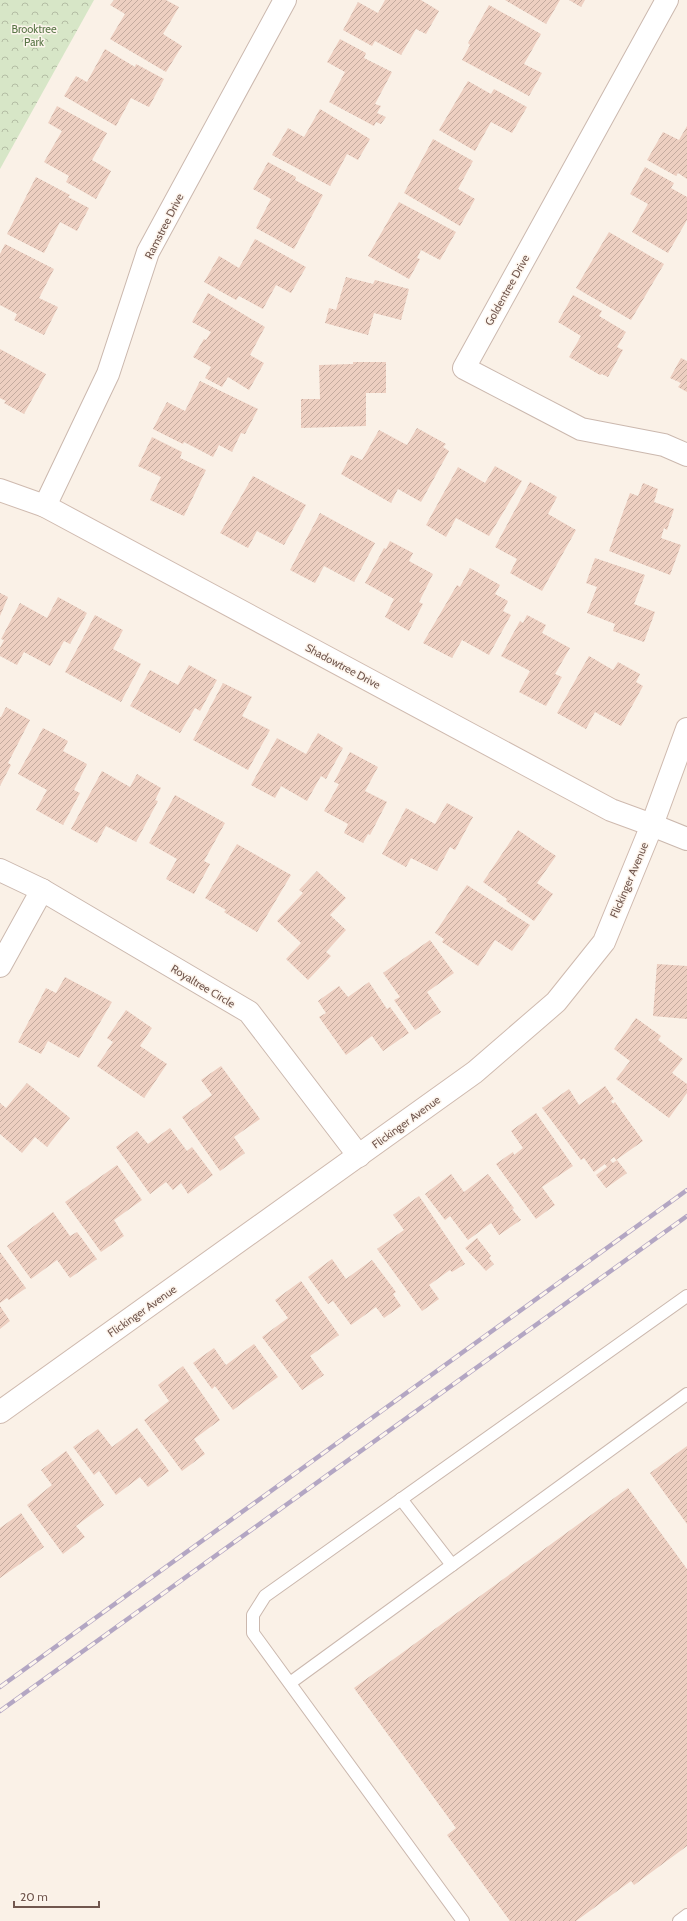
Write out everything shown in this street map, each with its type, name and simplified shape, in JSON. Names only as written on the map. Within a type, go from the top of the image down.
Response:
[{"type":"street","name":"Ramstree Drive","points":[[45,506],[108,374],[148,252],[285,0]]},
{"type":"street","name":"Goldentree Drive","points":[[667,0],[464,368],[581,429],[664,446],[687,455]]},
{"type":"street","name":"Shadowtree Drive","points":[[0,490],[45,506],[611,810],[687,839]]},
{"type":"street","name":"Flickinger Avenue","points":[[0,1412],[475,1072],[556,1002],[604,942],[652,825],[687,729]]},
{"type":"street","name":"Royaltree Circle","points":[[0,870],[42,890],[249,1012],[359,1156]]},
{"type":"street","points":[[0,966],[42,890]]},
{"type":"lane","points":[[463,1921],[253,1632],[253,1615],[265,1596],[687,1296]]},
{"type":"lane","points":[[290,1683],[687,1394]]},
{"type":"lane","points":[[401,1499],[452,1565]]},
{"type":"lane","points":[[679,1921],[687,1915]]},
{"type":"green space","name":"Brooktree Park","points":[[0,0],[94,0],[0,169]]},
{"type":"building","points":[[114,0],[166,0],[179,7],[163,34],[182,46],[166,72],[110,39],[125,14],[110,5]]},
{"type":"building","points":[[385,0],[421,0],[439,11],[426,34],[416,29],[401,55],[375,41],[372,46],[343,30],[358,2],[378,13]]},
{"type":"building","points":[[505,0],[560,0],[546,24]]},
{"type":"building","points":[[569,0],[585,0],[581,7]]},
{"type":"building","points":[[489,5],[541,34],[524,64],[542,73],[529,96],[462,60],[470,45],[468,43]]},
{"type":"building","points":[[340,39],[366,53],[364,58],[392,72],[375,104],[381,106],[377,113],[386,117],[381,124],[376,122],[374,126],[329,102],[345,72],[327,62]]},
{"type":"building","points":[[105,49],[135,67],[136,64],[164,79],[149,107],[131,98],[116,126],[64,96],[76,76],[87,82]]},
{"type":"building","points":[[468,81],[491,94],[494,89],[527,107],[512,133],[491,122],[475,151],[439,130]]},
{"type":"building","points":[[57,106],[107,133],[92,160],[111,171],[96,199],[66,182],[69,176],[44,162],[62,131],[48,123]]},
{"type":"building","points":[[320,109],[370,139],[358,160],[347,154],[330,186],[272,155],[288,128],[304,137]]},
{"type":"building","points":[[687,126],[687,179],[678,173],[676,176],[647,160],[663,132],[679,140]]},
{"type":"building","points":[[433,139],[473,161],[458,189],[475,199],[460,226],[404,193]]},
{"type":"building","points":[[268,162],[296,177],[295,180],[323,195],[294,249],[256,228],[271,199],[253,189]]},
{"type":"building","points":[[645,167],[674,183],[671,188],[687,197],[687,220],[668,253],[632,232],[648,204],[630,194]]},
{"type":"building","points":[[36,177],[70,195],[68,197],[89,208],[77,231],[60,222],[44,253],[7,234]]},
{"type":"building","points":[[399,202],[456,232],[440,260],[421,250],[417,258],[420,259],[409,279],[368,256]]},
{"type":"building","points":[[609,232],[664,264],[631,320],[576,288]]},
{"type":"building","points":[[255,239],[306,267],[291,293],[276,285],[263,309],[239,296],[236,300],[204,282],[219,256],[239,268]]},
{"type":"building","points":[[5,244],[54,269],[39,298],[58,307],[44,335],[14,320],[17,314],[0,305],[0,254]]},
{"type":"building","points":[[346,277],[373,284],[375,280],[409,289],[401,320],[374,313],[368,335],[325,323],[329,308],[336,310]]},
{"type":"building","points":[[208,293],[265,327],[250,355],[264,363],[249,390],[228,377],[222,387],[205,378],[211,367],[193,357],[204,339],[206,340],[211,332],[192,322]]},
{"type":"building","points":[[573,295],[602,311],[599,316],[626,332],[617,347],[623,350],[608,377],[602,374],[600,375],[569,357],[581,336],[558,322]]},
{"type":"building","points":[[0,349],[46,374],[24,414],[4,403],[6,401],[0,398]]},
{"type":"building","points":[[681,358],[687,361],[687,392],[678,387],[681,383],[670,378]]},
{"type":"building","points":[[353,362],[386,362],[386,393],[366,393],[366,426],[301,428],[301,399],[320,399],[319,365],[353,364]]},
{"type":"building","points":[[200,381],[258,409],[245,434],[241,433],[232,452],[219,445],[213,457],[184,442],[183,444],[153,429],[167,402],[185,411]]},
{"type":"building","points":[[417,428],[446,444],[443,447],[449,451],[421,502],[398,489],[391,503],[341,474],[351,455],[362,460],[379,430],[407,445]]},
{"type":"building","points":[[152,437],[182,452],[180,458],[206,470],[184,516],[150,500],[161,477],[138,466]]},
{"type":"building","points":[[495,466],[522,481],[489,536],[456,518],[446,537],[426,525],[458,467],[485,483]]},
{"type":"building","points":[[253,476],[306,505],[284,545],[257,531],[248,548],[220,533]]},
{"type":"building","points":[[530,482],[557,497],[548,514],[576,530],[542,591],[510,573],[517,559],[495,547]]},
{"type":"building","points":[[643,483],[658,489],[654,502],[674,509],[667,530],[664,528],[661,538],[681,545],[670,575],[609,551],[630,493],[638,496]]},
{"type":"building","points":[[320,513],[375,543],[354,582],[324,566],[315,583],[290,570]]},
{"type":"building","points":[[390,541],[413,553],[409,561],[433,574],[419,602],[423,604],[409,631],[385,617],[394,599],[365,583],[384,548],[386,549]]},
{"type":"building","points":[[595,558],[645,575],[634,604],[655,612],[644,642],[613,631],[615,624],[587,613],[597,587],[586,583]]},
{"type":"building","points":[[470,568],[500,585],[495,594],[508,601],[503,611],[511,615],[489,655],[462,640],[452,658],[423,643],[457,585],[460,587]]},
{"type":"building","points":[[0,593],[8,597],[0,616]]},
{"type":"building","points":[[58,597],[87,613],[70,644],[64,641],[50,666],[24,652],[17,665],[0,656],[0,648],[4,640],[1,639],[20,603],[47,618]]},
{"type":"building","points":[[95,615],[123,630],[113,649],[141,664],[121,702],[65,672]]},
{"type":"building","points":[[527,615],[546,625],[542,633],[570,648],[555,674],[562,677],[546,706],[519,692],[530,671],[501,656],[520,621],[523,623]]},
{"type":"building","points":[[589,656],[613,670],[618,662],[640,674],[636,682],[643,686],[621,726],[595,712],[586,729],[557,713]]},
{"type":"building","points":[[189,665],[217,680],[200,711],[195,708],[180,733],[130,706],[150,670],[178,685]]},
{"type":"building","points":[[223,683],[252,697],[242,716],[270,730],[248,770],[193,740]]},
{"type":"building","points":[[6,707],[30,720],[8,763],[11,765],[0,786],[0,717]]},
{"type":"building","points":[[43,728],[68,741],[63,751],[87,764],[74,790],[80,793],[63,825],[36,810],[47,790],[18,774]]},
{"type":"building","points":[[318,733],[343,748],[326,779],[321,776],[307,801],[281,786],[275,798],[251,785],[277,738],[306,754]]},
{"type":"building","points":[[350,752],[378,767],[365,791],[387,802],[370,835],[368,834],[363,843],[344,833],[348,824],[324,811],[339,784],[334,782]]},
{"type":"building","points":[[102,771],[130,787],[137,774],[161,788],[155,800],[158,801],[136,842],[106,826],[97,843],[71,829]]},
{"type":"building","points":[[175,795],[225,823],[204,861],[210,864],[194,894],[166,879],[177,859],[149,843]]},
{"type":"building","points":[[447,803],[473,817],[455,850],[450,847],[437,871],[411,858],[406,867],[382,854],[406,808],[435,824]]},
{"type":"building","points":[[518,830],[556,856],[537,883],[553,894],[534,921],[483,882]]},
{"type":"building","points":[[237,844],[291,875],[257,932],[224,912],[226,910],[205,898]]},
{"type":"building","points":[[317,871],[346,898],[330,915],[346,930],[326,952],[331,956],[308,980],[286,959],[301,943],[277,921],[303,893],[299,890]]},
{"type":"building","points":[[467,885],[530,925],[512,951],[495,940],[478,966],[442,942],[444,939],[435,933]]},
{"type":"building","points":[[430,940],[454,973],[427,992],[441,1012],[415,1030],[394,1000],[400,997],[383,973]]},
{"type":"building","points":[[657,964],[687,966],[687,1019],[653,1016]]},
{"type":"building","points":[[65,977],[112,1002],[79,1058],[48,1041],[41,1054],[18,1042],[46,988],[56,993]]},
{"type":"building","points":[[369,982],[387,1009],[390,1007],[409,1033],[383,1051],[372,1036],[346,1055],[319,1017],[326,1013],[318,1001],[339,986],[348,997]]},
{"type":"building","points":[[126,1010],[152,1028],[140,1046],[167,1064],[144,1098],[97,1066],[113,1042],[107,1038]]},
{"type":"building","points":[[636,1018],[661,1036],[658,1040],[683,1059],[672,1073],[687,1084],[687,1093],[669,1118],[616,1079],[630,1061],[614,1049]]},
{"type":"building","points":[[221,1066],[260,1119],[234,1137],[245,1153],[220,1171],[182,1117],[212,1095],[201,1080]]},
{"type":"building","points":[[27,1083],[70,1118],[47,1147],[35,1137],[22,1153],[0,1134],[0,1103],[6,1108]]},
{"type":"building","points":[[605,1086],[614,1099],[611,1101],[613,1104],[615,1102],[643,1141],[616,1160],[614,1157],[610,1160],[613,1163],[617,1160],[627,1173],[606,1188],[596,1175],[607,1167],[605,1164],[594,1172],[584,1158],[581,1160],[542,1108],[569,1089],[579,1105]]},
{"type":"building","points":[[536,1113],[573,1166],[542,1187],[555,1205],[536,1219],[496,1164],[513,1152],[514,1155],[523,1148],[511,1131]]},
{"type":"building","points":[[170,1128],[187,1151],[192,1147],[213,1175],[188,1194],[181,1183],[173,1190],[166,1182],[150,1194],[116,1147],[137,1131],[148,1144]]},
{"type":"building","points":[[117,1165],[142,1200],[114,1220],[124,1236],[101,1252],[65,1202]]},
{"type":"building","points":[[451,1174],[464,1192],[488,1174],[514,1208],[512,1209],[521,1220],[499,1235],[491,1223],[468,1240],[450,1216],[445,1220],[425,1194]]},
{"type":"building","points":[[419,1196],[465,1264],[452,1272],[450,1270],[429,1285],[439,1299],[422,1311],[377,1249],[404,1230],[393,1215]]},
{"type":"building","points":[[53,1212],[70,1236],[77,1232],[97,1259],[70,1278],[57,1260],[31,1279],[7,1246]]},
{"type":"building","points":[[477,1238],[491,1256],[489,1258],[494,1264],[486,1271],[465,1248]]},
{"type":"building","points":[[0,1252],[26,1288],[9,1300],[7,1298],[0,1303]]},
{"type":"building","points":[[332,1259],[346,1279],[372,1260],[396,1292],[393,1294],[401,1306],[384,1318],[376,1307],[351,1325],[333,1301],[328,1304],[308,1277]]},
{"type":"building","points":[[301,1281],[339,1335],[310,1356],[324,1375],[302,1390],[262,1337],[288,1318],[275,1300]]},
{"type":"building","points":[[0,1306],[10,1321],[0,1329]]},
{"type":"building","points":[[254,1344],[278,1377],[233,1410],[215,1386],[212,1389],[193,1363],[214,1348],[226,1365]]},
{"type":"building","points":[[183,1366],[220,1420],[194,1439],[205,1454],[182,1471],[144,1420],[169,1401],[158,1385]]},
{"type":"building","points":[[137,1428],[169,1471],[148,1487],[140,1477],[116,1495],[99,1471],[94,1475],[73,1447],[98,1429],[112,1447]]},
{"type":"building","points":[[687,1446],[687,1524],[650,1473]]},
{"type":"building","points":[[66,1451],[104,1505],[76,1526],[85,1537],[63,1554],[27,1505],[52,1485],[41,1470]]},
{"type":"building","points":[[628,1488],[687,1569],[687,1846],[634,1885],[631,1881],[576,1921],[510,1921],[447,1835],[456,1828],[354,1688]]},
{"type":"building","points":[[21,1513],[44,1547],[0,1578],[0,1528]]},
{"type":"railway","points":[[0,1687],[687,1190]]},
{"type":"railway","points":[[0,1711],[687,1216]]}]
